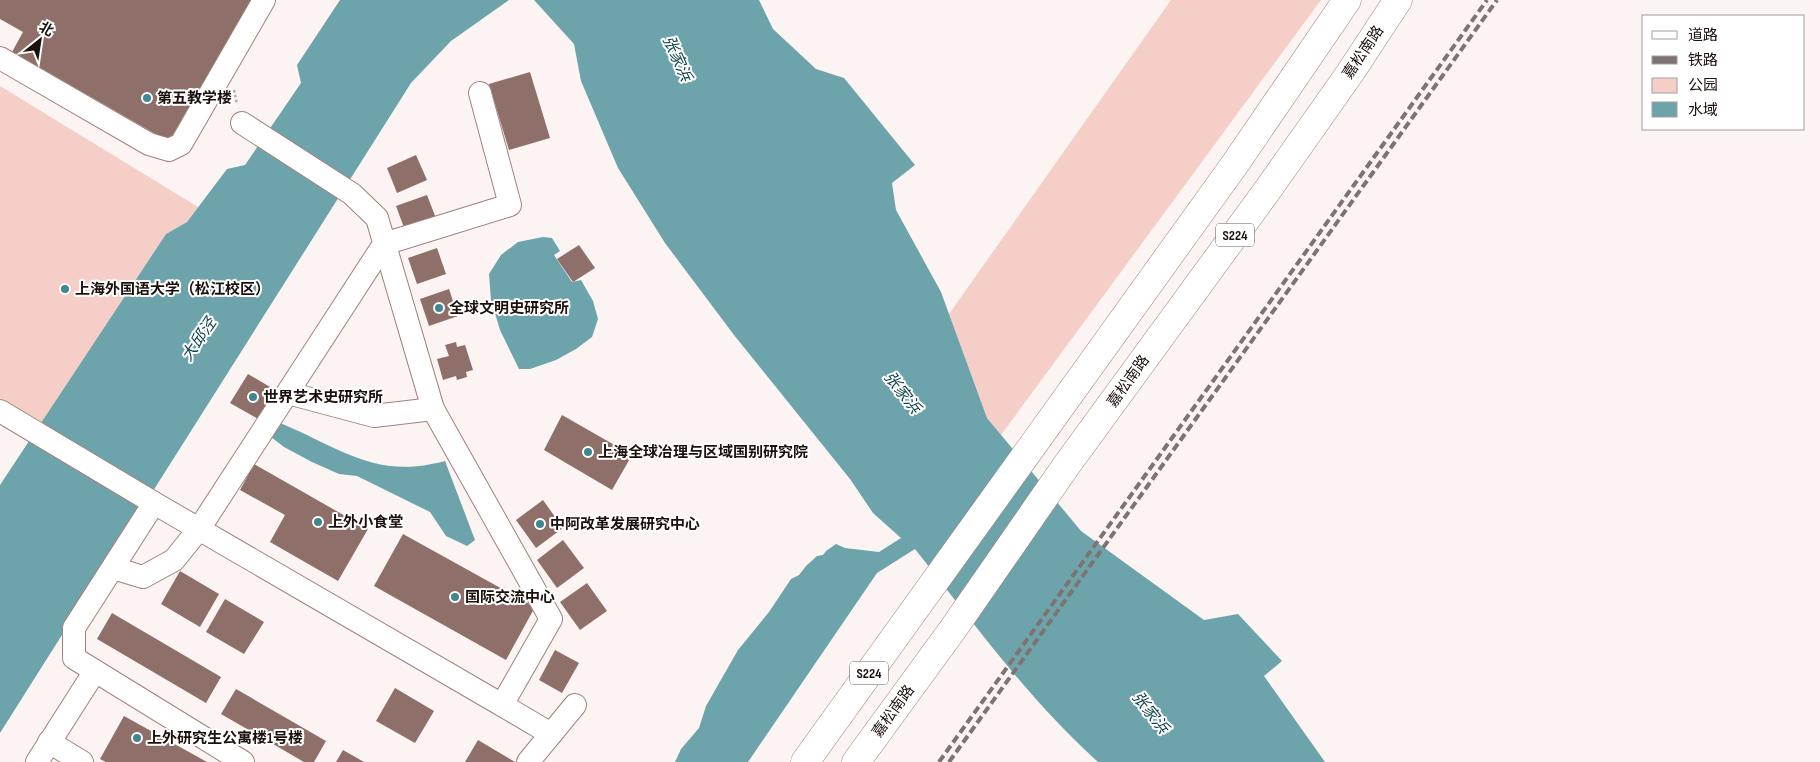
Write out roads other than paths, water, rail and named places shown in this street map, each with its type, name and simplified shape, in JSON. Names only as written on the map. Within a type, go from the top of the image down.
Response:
[{"type":"main road","name":"S224","points":[[805,762],[1235,164],[1347,0]]},
{"type":"main road","name":"嘉松南路","points":[[856,762],[953,629],[1066,466],[1269,188],[1350,73],[1398,0]]},
{"type":"street","points":[[0,58],[150,144],[170,150],[181,144],[264,0]]},
{"type":"street","points":[[113,568],[144,577],[174,560],[199,529],[384,244],[510,205],[480,93]]},
{"type":"street","points":[[248,127],[352,194],[377,218],[433,409],[551,619],[502,705]]},
{"type":"street","points":[[288,393],[374,416],[433,409]]},
{"type":"street","points":[[0,411],[551,734]]},
{"type":"street","points":[[154,503],[74,628],[74,658],[243,762]]},
{"type":"street","points":[[37,762],[95,670]]},
{"type":"street","points":[[528,762],[575,705]]},
{"type":"street","points":[[49,742],[82,762]]},
{"type":"water","name":"大邱泾","points":[[340,0],[509,0],[451,41],[411,83],[0,733],[0,485],[166,234],[187,222],[227,169],[245,165],[301,83],[297,65]]},
{"type":"water","name":"张家浜","points":[[534,0],[759,0],[773,29],[816,69],[844,78],[915,165],[892,183],[896,210],[941,292],[987,418],[1081,531],[1204,620],[1238,614],[1282,661],[1264,676],[1325,762],[1098,762],[1072,738],[1025,686],[915,549],[877,573],[748,762],[675,762],[681,749],[699,728],[706,706],[738,650],[769,612],[791,579],[799,575],[817,556],[823,555],[836,544],[845,548],[879,552],[901,538],[873,513],[850,479],[734,335],[665,243],[618,168],[581,81],[574,44]]},
{"type":"water","points":[[543,237],[552,238],[560,251],[554,255],[572,282],[581,280],[593,301],[598,319],[592,337],[576,349],[556,360],[530,369],[519,369],[500,330],[491,300],[489,274],[501,255],[518,242]]},
{"type":"water","points":[[280,423],[341,451],[378,464],[398,467],[420,466],[445,461],[475,540],[467,546],[446,536],[430,512],[357,476],[339,474],[284,447],[271,437]]},
{"type":"railway","points":[[939,762],[1487,0]]},
{"type":"railway","points":[[949,762],[1497,0]]},
{"type":"place","name":"第五教学楼","points":[[147,98]]},
{"type":"place","name":"上海外国语大学（松江校区）","points":[[65,289]]},
{"type":"place","name":"全球文明史研究所","points":[[439,308]]},
{"type":"place","name":"世界艺术史研究所","points":[[253,397]]},
{"type":"place","name":"上海全球冶理与区域国别研究院","points":[[588,452]]},
{"type":"place","name":"上外小食堂","points":[[318,522]]},
{"type":"place","name":"中阿改革发展研究中心","points":[[540,524]]},
{"type":"place","name":"国际交流中心","points":[[455,597]]},
{"type":"place","name":"上外研究生公寓楼1号楼","points":[[137,738]]}]
